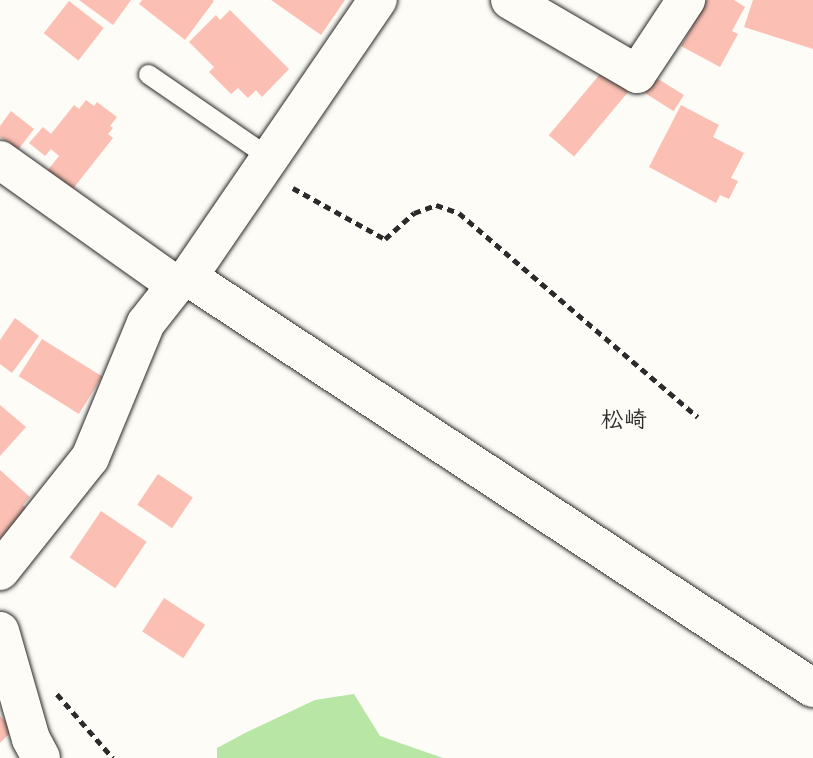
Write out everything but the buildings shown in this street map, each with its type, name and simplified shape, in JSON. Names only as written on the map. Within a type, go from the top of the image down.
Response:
[{"type":"street","points":[[0,571],[90,458],[146,323],[182,281],[378,0]]},
{"type":"street","points":[[510,0],[637,75],[686,0]]},
{"type":"street","points":[[0,160],[182,281],[813,688]]},
{"type":"street","points":[[0,631],[31,739],[41,758]]},
{"type":"lane","points":[[148,74],[266,164]]},
{"type":"path","points":[[266,164],[385,239],[414,213],[436,205],[459,213],[698,417]]},
{"type":"green space","points":[[354,694],[380,736],[443,758],[217,758],[217,748],[315,700]]},
{"type":"district","name":"松崎","points":[[624,420]]}]
